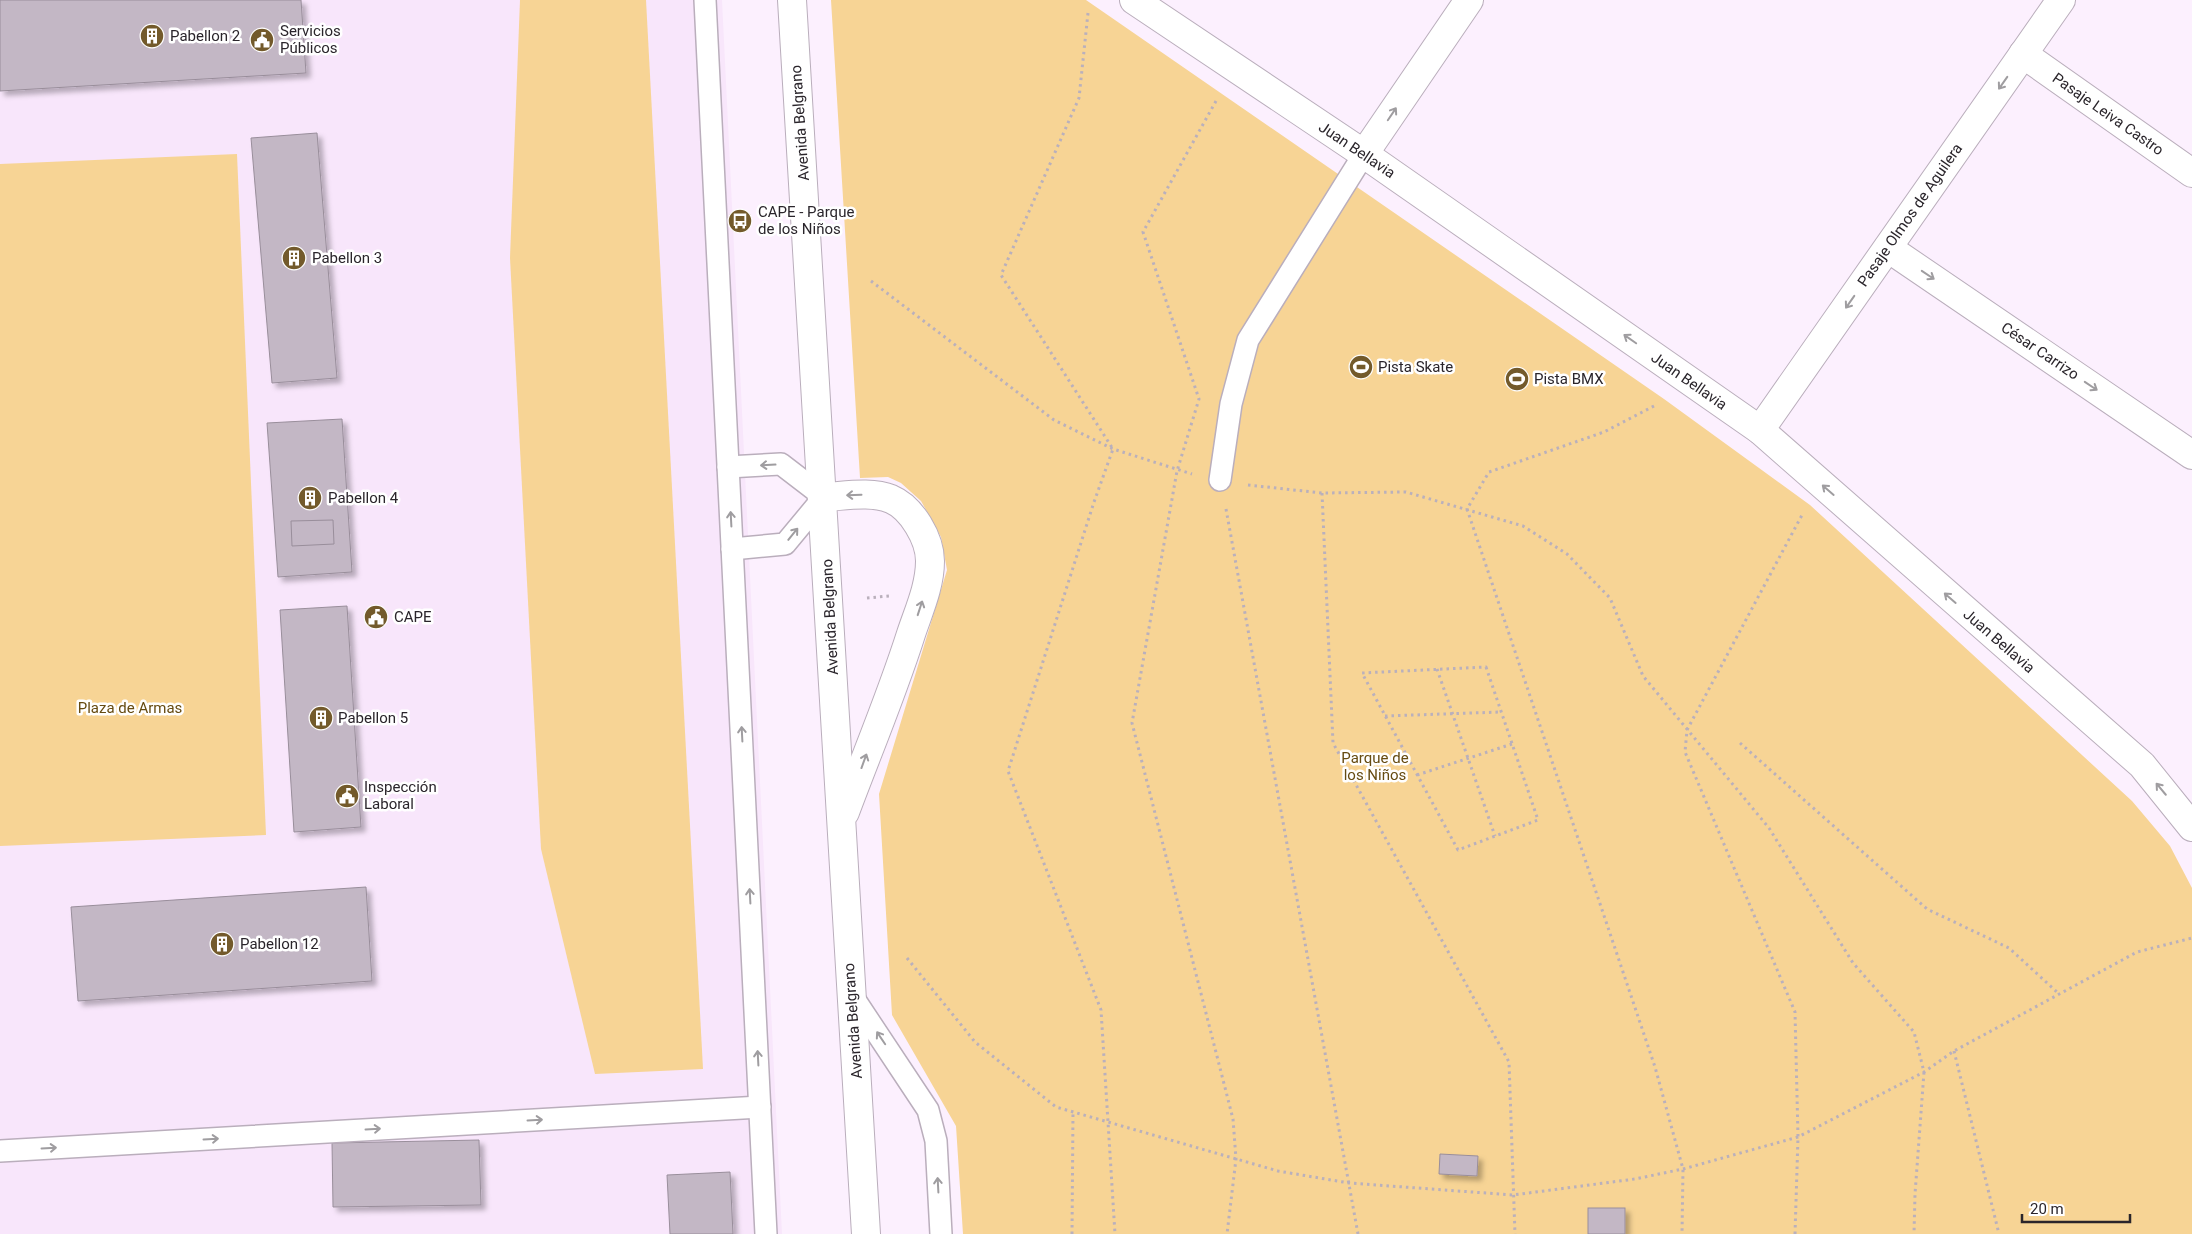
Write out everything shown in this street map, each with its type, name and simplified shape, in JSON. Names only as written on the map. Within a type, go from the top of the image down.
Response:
[{"type":"street","name":"Avenida Belgrano","points":[[792,0],[824,496],[841,823],[866,1234]]},
{"type":"street","name":"Juan Bellavia","points":[[1134,0],[1364,154],[1760,430],[2142,765],[2192,826]]},
{"type":"street","points":[[1364,154],[1469,0]]},
{"type":"street","name":"Pasaje Olmos de Aguilera","points":[[1760,430],[2061,0]]},
{"type":"street","name":"Pasaje Leiva Castro","points":[[2023,54],[2192,173]]},
{"type":"street","name":"César Carrizo","points":[[1888,248],[2192,455]]},
{"type":"street","points":[[824,496],[872,495],[892,500],[915,521],[925,537],[930,558],[929,580],[900,669],[841,823]]},
{"type":"lane","points":[[705,0],[766,1234]]},
{"type":"lane","points":[[1220,480],[1231,404],[1248,340],[1364,154]]},
{"type":"lane","points":[[728,467],[781,464],[824,496],[785,544],[732,549]]},
{"type":"lane","points":[[852,994],[928,1110],[936,1141],[941,1234]]},
{"type":"lane","points":[[0,1151],[760,1107]]},
{"type":"path","points":[[1088,14],[1078,98],[1001,275],[1113,449]]},
{"type":"path","points":[[1216,101],[1143,232],[1199,398],[1177,470],[1132,723],[1233,1119],[1236,1159],[1227,1234]]},
{"type":"path","points":[[871,281],[1054,420],[1113,449],[1177,470],[1273,489],[1322,492],[1406,492],[1523,526],[1566,554],[1610,598],[1643,676],[1769,828],[1853,963],[1914,1032],[1924,1072],[1914,1194],[1914,1234]]},
{"type":"path","points":[[1654,406],[1604,432],[1489,472],[1467,509],[1655,1067],[1683,1169],[1682,1234]]},
{"type":"path","points":[[1113,449],[1094,502],[1008,772],[1101,1010],[1115,1234]]},
{"type":"path","points":[[1220,480],[1358,1234]]},
{"type":"path","points":[[1322,492],[1333,743],[1509,1062],[1515,1234]]},
{"type":"path","points":[[1795,1234],[1798,1137],[1795,1012],[1685,752],[1687,730],[1802,515]]},
{"type":"path","points":[[868,598],[897,596]]},
{"type":"path","points":[[1486,668],[1538,820],[1458,850],[1362,672],[1437,669],[1486,668]]},
{"type":"path","points":[[1437,669],[1495,836]]},
{"type":"path","points":[[1386,716],[1501,712]]},
{"type":"path","points":[[1740,743],[1927,909],[2009,948],[2058,994]]},
{"type":"path","points":[[1417,775],[1512,744]]},
{"type":"path","points":[[908,958],[975,1042],[1056,1107],[1278,1171],[1349,1183],[1513,1195],[1635,1179],[1683,1169],[1798,1137],[1924,1072],[1954,1051],[2137,952],[2192,938]]},
{"type":"path","points":[[1954,1051],[1999,1234]]},
{"type":"path","points":[[1072,1112],[1072,1234]]},
{"type":"shaded area","name":"CAPE","points":[[0,0],[722,0],[782,1234],[0,1234]]},
{"type":"green space","points":[[520,0],[646,0],[703,1069],[595,1074],[541,849],[510,258]]},
{"type":"green space","name":"Parque de los Niños","points":[[831,0],[1086,0],[1664,399],[1810,505],[2132,801],[2170,846],[2192,888],[2192,1234],[963,1234],[956,1126],[892,1015],[879,794],[947,570],[941,537],[921,501],[901,483],[888,477],[860,478]]},
{"type":"green space","name":"Plaza de Armas","points":[[237,154],[266,835],[0,846],[0,164]]},
{"type":"building","name":"Pabellon 2","points":[[0,0],[301,0],[306,73],[0,91]]},
{"type":"building","name":"Pabellon 3","points":[[317,133],[337,378],[272,383],[251,138]]},
{"type":"building","name":"Pabellon 4","points":[[342,419],[352,572],[278,577],[267,423]]},
{"type":"building","points":[[333,520],[334,544],[292,546],[291,521]]},
{"type":"building","name":"Pabellon 5","points":[[347,606],[361,827],[294,832],[280,610]]},
{"type":"building","name":"Pabellon 12","points":[[366,887],[372,981],[78,1001],[71,907]]},
{"type":"building","points":[[479,1140],[481,1205],[333,1207],[332,1143]]},
{"type":"building","points":[[1440,1154],[1478,1156],[1477,1176],[1439,1174]]},
{"type":"building","points":[[730,1172],[733,1234],[670,1234],[667,1175]]},
{"type":"building","points":[[1588,1208],[1625,1208],[1625,1234],[1588,1234]]},
{"type":"place","name":"Pabellon 2","points":[[152,36]]},
{"type":"place","name":"Servicios Públicos","points":[[262,40]]},
{"type":"place","name":"CAPE - Parque de los Niños","points":[[740,221]]},
{"type":"place","name":"Pabellon 3","points":[[294,258]]},
{"type":"place","name":"Pista Skate","points":[[1361,367]]},
{"type":"place","name":"Pista BMX","points":[[1517,379]]},
{"type":"place","name":"Pabellon 4","points":[[310,498]]},
{"type":"place","name":"CAPE","points":[[376,617]]},
{"type":"place","name":"Pabellon 5","points":[[321,718]]},
{"type":"place","name":"Inspección Laboral","points":[[347,796]]},
{"type":"place","name":"Pabellon 12","points":[[222,944]]}]
